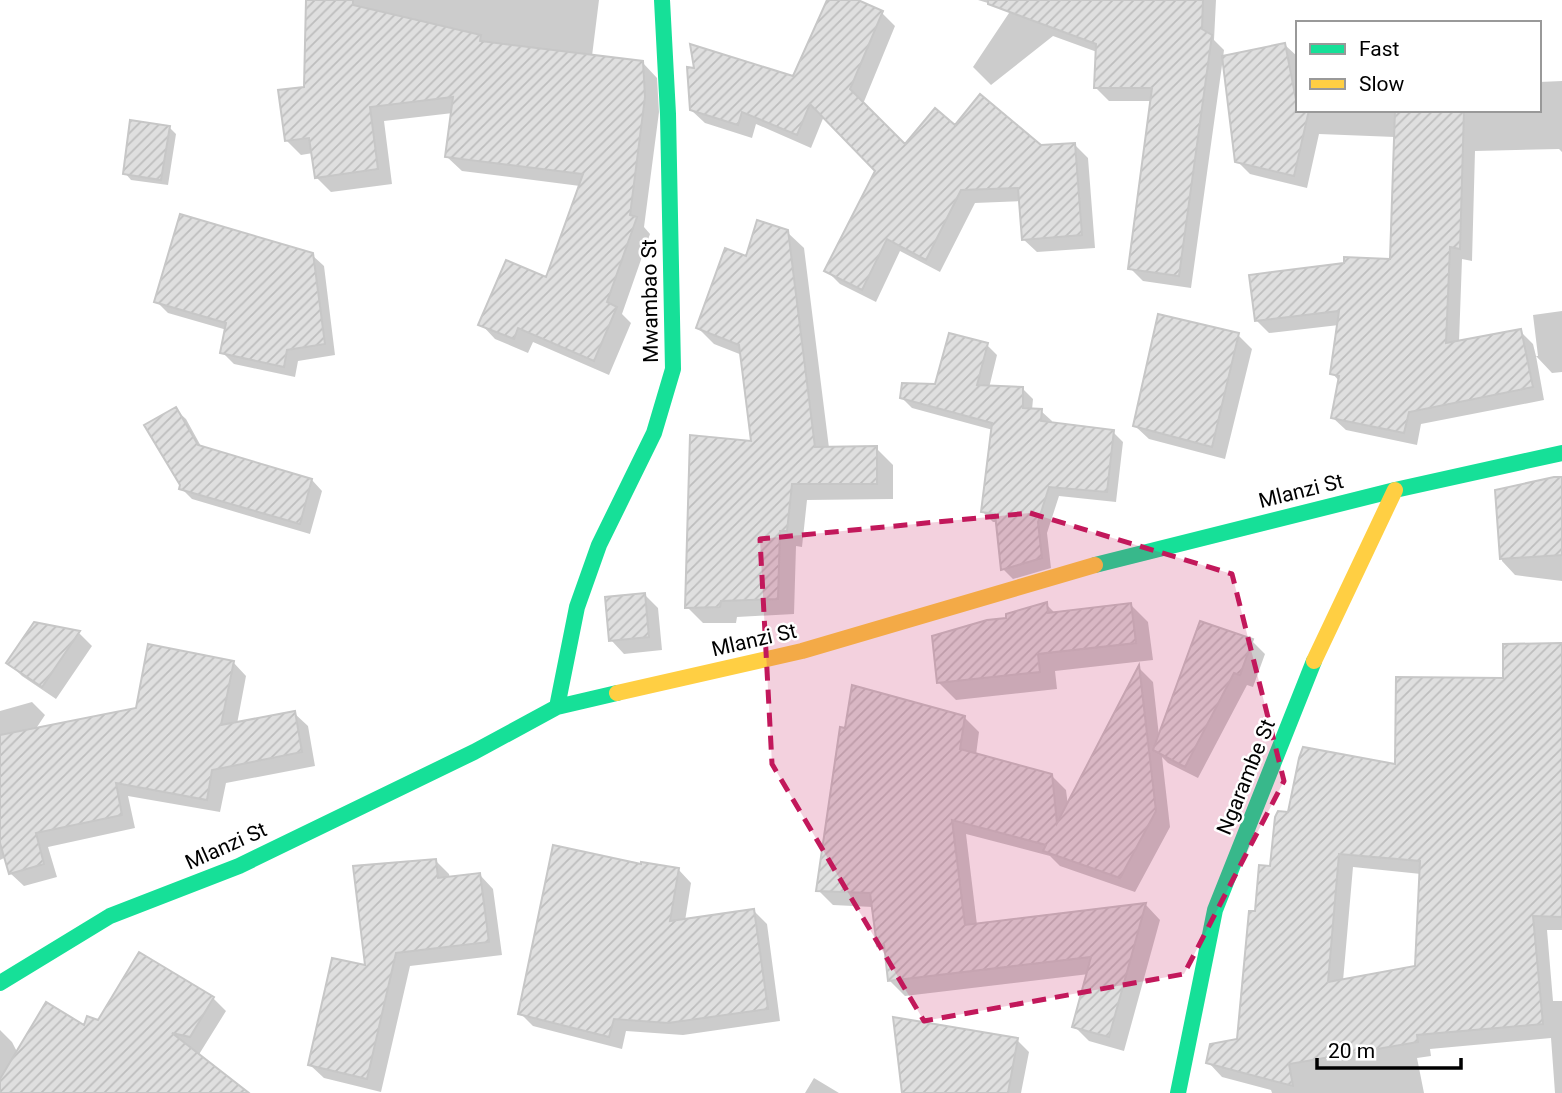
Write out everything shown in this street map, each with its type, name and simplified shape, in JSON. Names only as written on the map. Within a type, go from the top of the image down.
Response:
[{"type":"street","name":"Mwambao St","points":[[558,707],[577,607],[599,545],[654,433],[673,369],[668,114],[662,0]]},
{"type":"street","name":"Mlanzi St","points":[[0,983],[110,916],[239,866],[474,752],[558,707],[802,650],[1113,560],[1395,490],[1562,453]]},
{"type":"street","name":"Ngarambe St","points":[[1178,1093],[1215,911],[1314,661],[1395,490]]},
{"type":"highlighted area","points":[[1030,513],[1232,574],[1284,781],[1184,974],[924,1021],[772,764],[760,539]]},
{"type":"building","points":[[306,0],[353,0],[353,5],[481,35],[480,41],[643,61],[645,97],[630,215],[637,217],[607,302],[617,307],[594,361],[518,328],[514,339],[478,325],[506,260],[546,277],[583,174],[445,157],[453,97],[370,107],[378,169],[315,178],[309,138],[285,141],[278,90],[304,87]]},
{"type":"building","points":[[827,0],[858,0],[883,11],[850,89],[905,144],[935,108],[955,125],[980,94],[1041,145],[1075,143],[1082,235],[1022,240],[1018,188],[961,190],[926,260],[887,239],[862,290],[824,271],[875,171],[810,104],[797,135],[742,112],[738,125],[690,110],[687,67],[694,68],[690,44],[793,76]]},
{"type":"building","points":[[988,0],[1203,0],[1202,29],[1212,35],[1179,276],[1128,269],[1152,88],[1094,88],[1096,44],[988,4]]},
{"type":"building","points":[[1285,43],[1296,112],[1309,112],[1294,176],[1235,162],[1222,56]]},
{"type":"building","points":[[1395,112],[1464,112],[1460,249],[1450,247],[1446,343],[1521,329],[1533,387],[1409,412],[1404,433],[1331,418],[1339,376],[1330,374],[1339,311],[1255,321],[1249,275],[1344,263],[1344,257],[1390,259]]},
{"type":"building","points":[[130,120],[170,126],[161,180],[123,174]]},
{"type":"building","points":[[180,214],[313,253],[325,344],[287,350],[284,367],[220,353],[226,323],[154,302]]},
{"type":"building","points":[[757,220],[788,230],[815,447],[877,446],[877,484],[792,484],[787,531],[780,531],[778,599],[721,601],[720,607],[685,608],[690,435],[751,441],[739,345],[696,328],[725,248],[746,256]]},
{"type":"building","points":[[1158,314],[1239,333],[1212,447],[1133,426]]},
{"type":"building","points":[[949,333],[988,343],[977,385],[1023,387],[1023,408],[1042,409],[1041,421],[1114,430],[1107,492],[1049,487],[1038,522],[1042,558],[1001,570],[995,514],[981,512],[992,423],[900,398],[902,383],[935,384]]},
{"type":"building","points":[[176,407],[198,445],[312,479],[300,524],[179,489],[180,485],[144,425]]},
{"type":"building","points":[[1562,477],[1562,555],[1500,559],[1495,490]]},
{"type":"building","points":[[645,593],[649,637],[609,641],[605,597]]},
{"type":"building","points":[[1047,602],[1048,613],[1131,603],[1136,643],[1038,654],[1040,672],[937,683],[932,636],[987,620],[1006,618],[1006,614]]},
{"type":"building","points":[[1200,621],[1253,639],[1240,675],[1234,673],[1185,767],[1153,750]]},
{"type":"building","points":[[34,622],[80,631],[42,687],[6,663]]},
{"type":"building","points":[[1562,643],[1562,917],[1533,916],[1543,1024],[1417,1035],[1418,1042],[1289,1064],[1293,1086],[1206,1063],[1210,1044],[1237,1039],[1249,911],[1255,911],[1259,865],[1270,866],[1275,817],[1278,811],[1288,812],[1303,747],[1395,764],[1396,677],[1503,678],[1503,644]],"holes":[[[1339,854],[1420,861],[1415,966],[1328,982]]]},
{"type":"building","points":[[148,644],[234,661],[221,725],[295,711],[302,752],[212,770],[207,800],[116,783],[122,815],[36,833],[44,864],[9,874],[0,843],[0,735],[136,708]]},
{"type":"building","points":[[1139,665],[1156,811],[1120,878],[1043,851],[1046,845],[952,820],[965,925],[1146,903],[1109,1037],[1072,1027],[1091,957],[888,981],[884,945],[877,946],[870,893],[816,891],[840,727],[845,728],[852,685],[965,716],[960,749],[1052,774],[1057,823]]},
{"type":"building","points":[[553,845],[641,864],[679,868],[670,921],[754,909],[768,1009],[668,1023],[614,1019],[609,1037],[518,1014]]},
{"type":"building","points":[[436,859],[438,878],[480,873],[489,942],[396,953],[367,1079],[308,1065],[332,958],[365,965],[353,866]]},
{"type":"building","points":[[139,952],[214,997],[190,1037],[172,1033],[249,1093],[0,1093],[0,1079],[46,1002],[84,1025],[87,1016],[98,1020]]},
{"type":"building","points":[[893,1017],[1018,1038],[1008,1093],[902,1093]]},
{"type":"traffic: fast","points":[[557,707],[577,607],[599,545],[654,433],[673,369],[668,114],[662,0]]},
{"type":"traffic: fast","points":[[1095,565],[1395,490],[1562,453]]},
{"type":"traffic: fast","points":[[1178,1093],[1215,910],[1314,661]]},
{"type":"traffic: fast","points":[[0,983],[110,916],[239,866],[474,752],[557,707],[617,693]]},
{"type":"traffic: slow","points":[[1314,661],[1395,490]]},
{"type":"traffic: slow","points":[[617,693],[802,651],[1095,565]]}]
